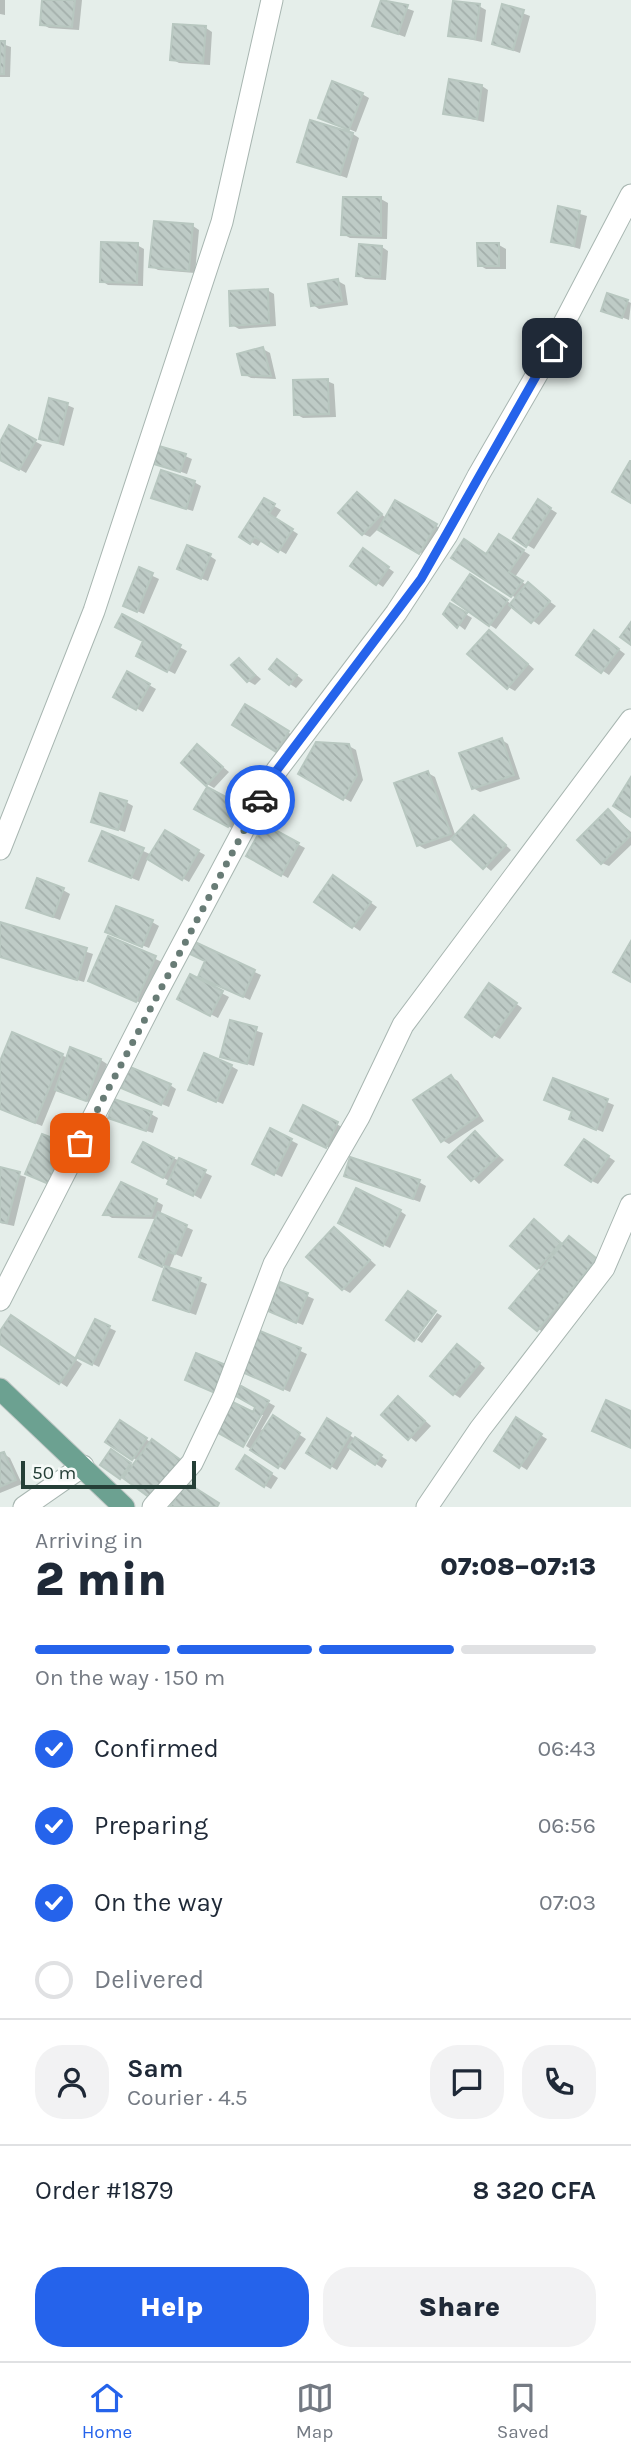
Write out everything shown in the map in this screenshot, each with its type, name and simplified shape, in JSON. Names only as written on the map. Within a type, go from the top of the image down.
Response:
[{"type":"main road","points":[[0,1389],[124,1507]]},
{"type":"street","points":[[0,849],[94,611],[222,222],[272,0]]},
{"type":"street","points":[[0,1300],[153,998],[277,770],[396,613],[447,536],[478,476],[540,369],[631,195]]},
{"type":"street","points":[[153,1507],[192,1464],[224,1396],[274,1264],[359,1117],[404,1025],[631,720]]},
{"type":"street","points":[[427,1507],[480,1429],[604,1268],[631,1205]]},
{"type":"street","points":[[23,1507],[83,1466]]},
{"type":"building","points":[[42,0],[75,0],[72,27],[40,25]]},
{"type":"building","points":[[381,0],[408,5],[398,34],[372,26]]},
{"type":"building","points":[[453,1],[480,4],[475,39],[448,36]]},
{"type":"building","points":[[502,4],[524,10],[513,50],[492,44]]},
{"type":"building","points":[[173,24],[206,26],[203,63],[170,60]]},
{"type":"building","points":[[0,41],[5,41],[4,74],[0,74]]},
{"type":"building","points":[[449,79],[482,85],[477,119],[443,114]]},
{"type":"building","points":[[332,81],[363,93],[349,130],[318,118]]},
{"type":"building","points":[[310,120],[353,133],[340,175],[297,162]]},
{"type":"building","points":[[343,197],[381,197],[381,236],[341,235]]},
{"type":"building","points":[[558,206],[580,211],[574,246],[551,242]]},
{"type":"building","points":[[154,221],[193,224],[189,271],[149,267]]},
{"type":"building","points":[[101,242],[138,243],[137,283],[100,282]]},
{"type":"building","points":[[477,243],[499,243],[499,266],[478,266]]},
{"type":"building","points":[[359,244],[382,246],[380,277],[356,276]]},
{"type":"building","points":[[338,279],[342,301],[311,306],[308,284]]},
{"type":"building","points":[[268,289],[269,323],[230,326],[229,291]]},
{"type":"building","points":[[607,293],[628,300],[622,318],[601,311]]},
{"type":"building","points":[[263,347],[271,376],[242,375],[237,354]]},
{"type":"building","points":[[328,379],[329,414],[294,415],[293,380]]},
{"type":"building","points":[[49,398],[68,403],[58,443],[39,439]]},
{"type":"building","points":[[9,425],[36,440],[19,470],[0,460],[0,442]]},
{"type":"building","points":[[159,446],[186,454],[180,472],[154,464]]},
{"type":"building","points":[[631,461],[631,503],[612,492]]},
{"type":"building","points":[[161,470],[195,481],[186,509],[151,498]]},
{"type":"building","points":[[357,492],[382,514],[362,535],[338,513]]},
{"type":"building","points":[[264,498],[275,504],[269,514],[293,529],[278,552],[255,537],[250,544],[239,537]]},
{"type":"building","points":[[538,499],[551,508],[526,547],[513,538]]},
{"type":"building","points":[[395,500],[437,524],[419,554],[378,530]]},
{"type":"building","points":[[499,534],[524,550],[509,572],[523,581],[511,597],[451,558],[464,539],[486,554]]},
{"type":"building","points":[[187,545],[211,554],[201,579],[177,569]]},
{"type":"building","points":[[363,548],[389,567],[376,585],[350,566]]},
{"type":"building","points":[[139,567],[153,573],[137,612],[123,606]]},
{"type":"building","points":[[470,574],[508,600],[489,626],[452,600]]},
{"type":"building","points":[[528,582],[550,601],[531,623],[509,605]]},
{"type":"building","points":[[450,603],[467,613],[457,628],[443,614]]},
{"type":"building","points":[[122,614],[181,645],[167,672],[136,656],[143,641],[115,627]]},
{"type":"building","points":[[631,622],[631,645],[620,637]]},
{"type":"building","points":[[489,630],[528,664],[507,689],[467,654]]},
{"type":"building","points":[[594,630],[619,649],[601,673],[576,655]]},
{"type":"building","points":[[239,658],[255,675],[247,682],[231,665]]},
{"type":"building","points":[[277,659],[297,675],[289,685],[269,669]]},
{"type":"building","points":[[127,671],[150,684],[136,710],[113,697]]},
{"type":"building","points":[[245,704],[289,731],[276,752],[232,725]]},
{"type":"building","points":[[502,738],[514,775],[472,789],[459,753]]},
{"type":"building","points":[[316,742],[349,744],[357,775],[343,800],[298,774]]},
{"type":"building","points":[[197,744],[223,767],[206,786],[181,763]]},
{"type":"building","points":[[428,771],[451,834],[417,846],[394,783]]},
{"type":"building","points":[[631,777],[631,817],[613,806]]},
{"type":"building","points":[[207,787],[241,805],[228,827],[194,809]]},
{"type":"building","points":[[100,793],[127,801],[118,830],[91,822]]},
{"type":"building","points":[[608,809],[631,835],[601,864],[577,840]]},
{"type":"building","points":[[474,815],[506,845],[483,869],[451,839]]},
{"type":"building","points":[[264,824],[299,843],[281,876],[246,856]]},
{"type":"building","points":[[165,830],[199,850],[182,880],[147,859]]},
{"type":"building","points":[[102,831],[144,848],[131,878],[89,861]]},
{"type":"building","points":[[333,875],[371,902],[352,928],[314,902]]},
{"type":"building","points":[[37,878],[64,888],[53,917],[26,908]]},
{"type":"building","points":[[116,906],[153,920],[142,947],[105,932]]},
{"type":"building","points":[[0,922],[87,948],[77,980],[0,957]]},
{"type":"building","points":[[108,936],[156,956],[136,1002],[88,981]]},
{"type":"building","points":[[631,941],[631,982],[613,972]]},
{"type":"building","points":[[195,942],[255,970],[243,997],[198,977],[205,961],[190,954]]},
{"type":"building","points":[[190,974],[223,991],[210,1016],[177,999]]},
{"type":"building","points":[[489,983],[517,1003],[492,1037],[465,1017]]},
{"type":"building","points":[[230,1020],[257,1027],[247,1064],[220,1057]]},
{"type":"building","points":[[12,1032],[63,1054],[35,1123],[0,1109],[0,1061]]},
{"type":"building","points":[[70,1047],[101,1059],[86,1101],[55,1090]]},
{"type":"building","points":[[204,1053],[232,1065],[216,1102],[188,1090]]},
{"type":"building","points":[[130,1067],[171,1084],[161,1105],[121,1088]]},
{"type":"building","points":[[451,1075],[478,1116],[441,1142],[413,1100]]},
{"type":"building","points":[[553,1078],[608,1099],[596,1130],[569,1119],[572,1111],[544,1100]]},
{"type":"building","points":[[114,1099],[152,1112],[146,1131],[108,1118]]},
{"type":"building","points":[[303,1105],[338,1122],[326,1148],[290,1131]]},
{"type":"building","points":[[270,1128],[292,1139],[274,1175],[252,1164]]},
{"type":"building","points":[[475,1131],[498,1156],[471,1181],[448,1157]]},
{"type":"building","points":[[42,1134],[68,1144],[51,1185],[25,1174]]},
{"type":"building","points":[[584,1139],[609,1156],[591,1182],[565,1165]]},
{"type":"building","points":[[143,1142],[174,1158],[163,1178],[132,1162]]},
{"type":"building","points":[[350,1157],[420,1180],[413,1199],[344,1176]]},
{"type":"building","points":[[179,1158],[206,1170],[193,1196],[167,1184]]},
{"type":"building","points":[[0,1167],[20,1172],[7,1223],[0,1222]]},
{"type":"building","points":[[121,1182],[157,1199],[151,1216],[103,1215]]},
{"type":"building","points":[[356,1188],[401,1210],[383,1246],[338,1223]]},
{"type":"building","points":[[158,1212],[187,1225],[175,1254],[168,1252],[162,1267],[139,1257]]},
{"type":"building","points":[[534,1219],[561,1243],[537,1269],[510,1246]]},
{"type":"building","points":[[334,1227],[370,1260],[342,1290],[306,1257]]},
{"type":"building","points":[[569,1236],[597,1259],[537,1331],[509,1308]]},
{"type":"building","points":[[165,1266],[201,1278],[189,1312],[153,1300]]},
{"type":"building","points":[[280,1282],[308,1293],[296,1323],[268,1311]]},
{"type":"building","points":[[408,1291],[436,1311],[414,1341],[386,1320]]},
{"type":"building","points":[[11,1315],[76,1359],[59,1384],[0,1344],[0,1331]]},
{"type":"building","points":[[95,1319],[110,1326],[92,1365],[76,1357]]},
{"type":"building","points":[[260,1331],[301,1348],[283,1390],[242,1372]]},
{"type":"building","points":[[457,1344],[480,1363],[453,1395],[430,1376]]},
{"type":"building","points":[[196,1353],[226,1365],[215,1393],[185,1380]]},
{"type":"building","points":[[241,1386],[269,1401],[243,1447],[215,1431],[231,1401],[253,1412],[255,1407],[236,1396]]},
{"type":"building","points":[[398,1396],[425,1421],[408,1440],[381,1415]]},
{"type":"building","points":[[606,1400],[631,1411],[631,1448],[592,1431]]},
{"type":"building","points":[[273,1415],[300,1433],[278,1468],[250,1450]]},
{"type":"building","points":[[516,1417],[542,1434],[519,1468],[494,1451]]},
{"type":"building","points":[[327,1418],[351,1433],[330,1468],[306,1453]]},
{"type":"building","points":[[120,1420],[147,1438],[132,1460],[105,1442]]},
{"type":"building","points":[[355,1437],[382,1455],[375,1465],[348,1447]]},
{"type":"building","points":[[152,1439],[182,1461],[153,1500],[123,1478]]},
{"type":"building","points":[[111,1449],[131,1463],[120,1479],[100,1465]]},
{"type":"building","points":[[4,1452],[16,1480],[0,1487],[0,1453]]},
{"type":"building","points":[[245,1455],[272,1473],[264,1487],[236,1469]]},
{"type":"building","points":[[186,1482],[219,1503],[217,1507],[170,1507]]},
{"type":"way so far","points":[[80,1143],[153,998],[260,800]]},
{"type":"route","points":[[260,800],[277,770],[421,579],[552,348]]}]
